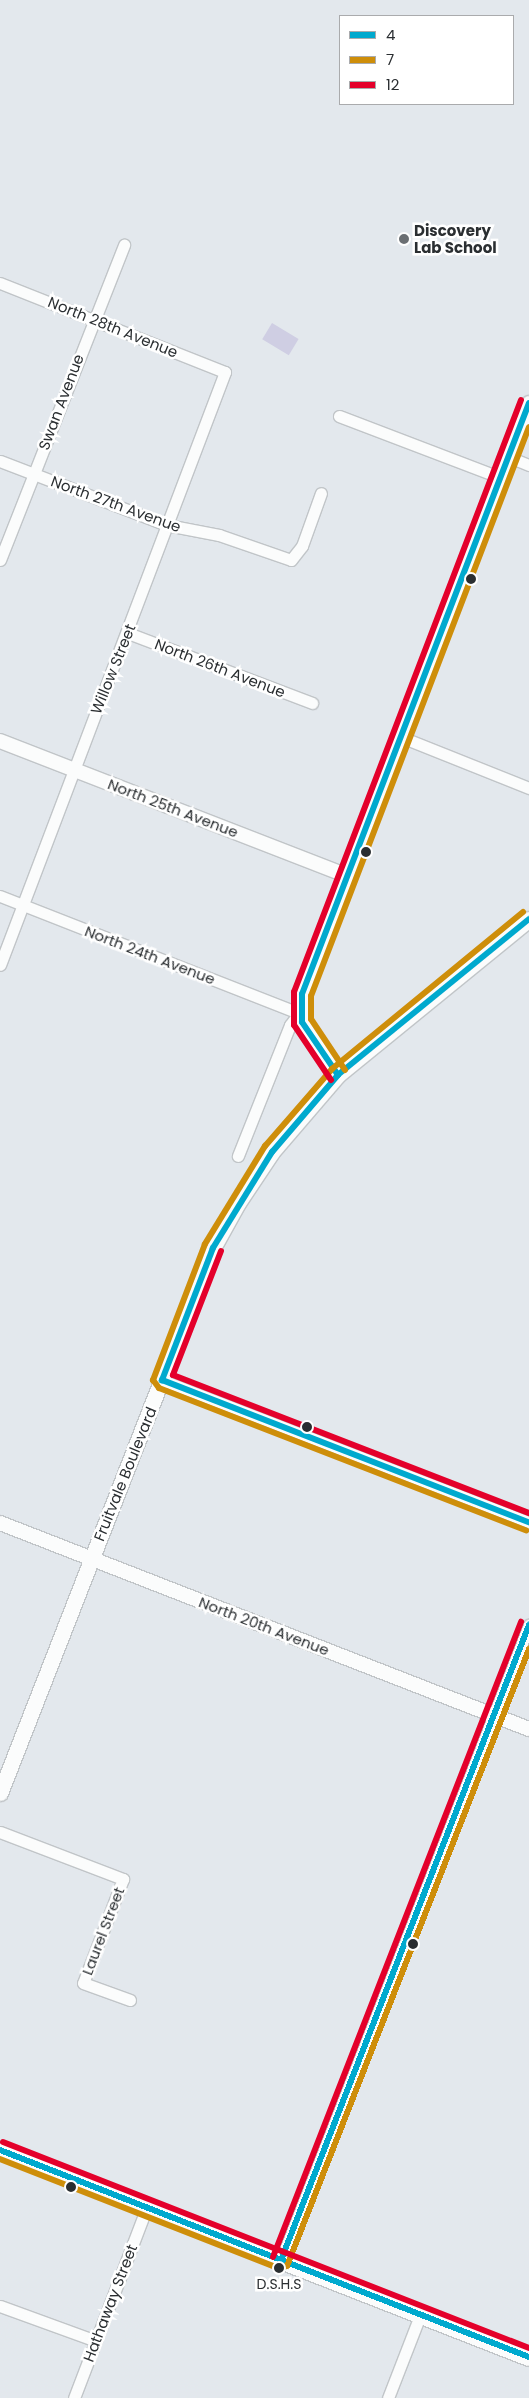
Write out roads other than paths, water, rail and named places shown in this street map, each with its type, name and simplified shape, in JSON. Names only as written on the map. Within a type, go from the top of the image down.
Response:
[{"type":"main road","name":"Fruitvale Boulevard","points":[[0,1793],[213,1248],[238,1202],[272,1152],[338,1075],[529,919]]},
{"type":"main road","points":[[0,2150],[146,2209],[421,2313],[529,2357]]},
{"type":"street","name":"Swan Avenue","points":[[0,560],[93,318],[124,245]]},
{"type":"street","name":"North 28th Avenue","points":[[0,283],[93,318],[226,372]]},
{"type":"street","name":"Willow Street","points":[[0,965],[226,372]]},
{"type":"street","points":[[238,1156],[290,1025],[299,1014],[302,994],[346,875],[529,403]]},
{"type":"street","points":[[339,416],[501,478]]},
{"type":"street","points":[[509,457],[529,465]]},
{"type":"street","name":"North 27th Avenue","points":[[0,461],[168,525],[219,535],[292,560],[302,546],[321,493]]},
{"type":"street","name":"North 26th Avenue","points":[[128,633],[312,702]]},
{"type":"street","points":[[401,736],[529,788]]},
{"type":"street","name":"North 25th Avenue","points":[[0,741],[346,875]]},
{"type":"street","name":"North 24th Avenue","points":[[0,896],[299,1014]]},
{"type":"street","points":[[299,1014],[338,1075]]},
{"type":"street","points":[[162,1380],[529,1522]]},
{"type":"street","name":"North 20th Avenue","points":[[0,1523],[529,1729]]},
{"type":"street","points":[[281,2260],[529,1625]]},
{"type":"street","name":"Laurel Street","points":[[0,1832],[123,1878],[83,1983],[130,2000]]},
{"type":"street","name":"Hathaway Street","points":[[74,2398],[146,2209]]},
{"type":"street","points":[[0,2306],[96,2341]]},
{"type":"street","points":[[388,2398],[421,2313]]},
{"type":"place","name":"Discovery Lab School","points":[[404,239]]},
{"type":"place","name":"D.S.H.S","points":[[279,2268]]}]
